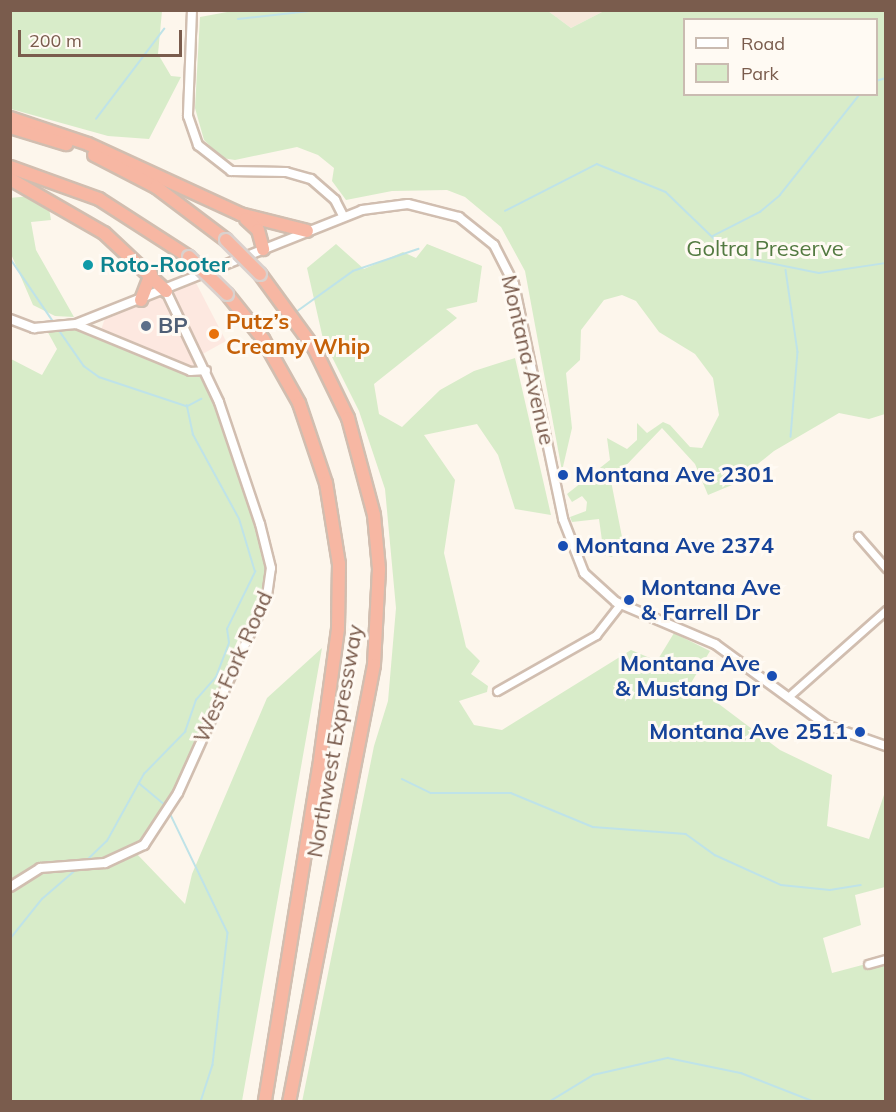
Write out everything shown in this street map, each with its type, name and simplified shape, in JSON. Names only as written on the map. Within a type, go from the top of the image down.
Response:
[{"type":"highway","points":[[10,118],[88,144],[240,214],[307,231]]},
{"type":"highway","name":"Northwest Expressway","points":[[10,127],[126,170],[226,240],[260,274],[314,348],[348,418],[374,515],[379,569],[374,665],[289,1101]]},
{"type":"highway","name":"Northwest Expressway","points":[[10,167],[99,199],[189,257],[227,294],[263,339],[299,403],[326,483],[339,573],[338,629],[320,761],[265,1101]]},
{"type":"highway","points":[[10,179],[80,215],[151,274],[166,291]]},
{"type":"highway","points":[[240,214],[258,230],[263,249]]},
{"type":"highway","points":[[141,300],[151,274]]},
{"type":"street","points":[[192,10],[188,116],[198,145],[231,171],[286,172],[311,179],[335,200],[343,216]]},
{"type":"street","name":"Montana Avenue","points":[[76,324],[166,291],[343,216],[408,204],[444,210],[478,229],[500,252],[523,316],[572,554],[591,581],[620,604],[704,638],[833,728],[885,746]]},
{"type":"street","name":"West Fork Road","points":[[10,887],[33,871],[67,865],[99,864],[135,852],[161,820],[174,798],[240,660],[271,579],[260,524],[206,370],[166,291]]},
{"type":"street","points":[[10,319],[45,327],[76,324],[190,371],[206,370]]},
{"type":"street","points":[[858,536],[885,568]]},
{"type":"street","points":[[497,691],[596,635],[620,604]]},
{"type":"street","points":[[788,697],[885,610]]},
{"type":"street","points":[[868,964],[885,959]]},
{"type":"shaded area","points":[[548,11],[604,11],[571,28]]},
{"type":"shaded area","points":[[194,279],[226,341],[199,356],[206,370],[190,371],[101,330],[106,315]]},
{"type":"green space","points":[[11,10],[162,11],[158,54],[171,76],[181,77],[149,139],[108,136],[11,109]]},
{"type":"green space","name":"Goltra Preserve","points":[[238,10],[548,11],[571,28],[604,11],[885,11],[885,414],[869,419],[839,413],[774,451],[732,485],[708,495],[695,464],[662,428],[611,481],[623,542],[612,557],[604,555],[599,519],[572,522],[570,517],[586,511],[587,502],[582,496],[572,502],[567,494],[610,460],[607,438],[627,449],[637,440],[637,423],[647,433],[663,422],[670,425],[690,447],[702,448],[719,415],[713,378],[695,354],[659,332],[636,301],[622,295],[604,300],[581,330],[580,360],[566,373],[572,428],[562,471],[525,271],[501,227],[465,197],[447,190],[392,191],[346,200],[332,181],[334,168],[318,155],[297,147],[235,160],[222,158],[204,140],[195,108],[200,17]]},
{"type":"green space","points":[[30,196],[49,208],[51,220],[31,222],[36,250],[74,317],[55,316],[33,305],[11,254],[10,198]]},
{"type":"green space","points":[[336,244],[364,269],[403,252],[416,258],[427,244],[482,266],[477,302],[446,309],[457,318],[374,384],[379,414],[402,427],[440,390],[474,371],[515,358],[551,515],[515,509],[498,455],[477,424],[424,435],[455,480],[444,553],[466,647],[480,661],[471,674],[488,686],[487,692],[459,701],[474,725],[502,730],[631,650],[657,661],[674,633],[710,651],[691,683],[780,750],[832,775],[827,826],[869,839],[885,792],[885,887],[855,895],[861,925],[823,938],[832,973],[885,959],[885,1101],[302,1102],[374,746],[388,701],[396,608],[385,489],[359,411],[323,339],[307,268]]},
{"type":"green space","points":[[76,324],[190,371],[206,370],[260,524],[271,579],[183,780],[135,852],[185,904],[192,874],[267,698],[322,648],[242,1101],[11,1102],[11,359],[42,375],[57,349],[45,327]]},
{"type":"waterway","points":[[238,19],[319,10]]},
{"type":"waterway","points":[[96,119],[164,29]]},
{"type":"waterway","points":[[878,80],[886,78]]},
{"type":"waterway","points":[[713,236],[760,212],[780,195],[858,96]]},
{"type":"waterway","points":[[505,211],[597,164],[666,192],[722,246],[750,259],[819,273],[886,263]]},
{"type":"waterway","points":[[296,312],[353,271],[418,249]]},
{"type":"waterway","points":[[10,258],[55,324]]},
{"type":"waterway","points":[[786,270],[798,352],[791,437]]},
{"type":"waterway","points":[[59,330],[84,366],[99,377],[186,406]]},
{"type":"waterway","points":[[188,406],[201,399]]},
{"type":"waterway","points":[[86,861],[107,841],[144,774],[185,732],[196,700],[216,677],[229,643],[227,629],[255,572],[239,519],[193,435],[187,406]]},
{"type":"waterway","points":[[402,779],[431,793],[511,793],[593,827],[686,834],[715,855],[781,885],[830,890],[861,885]]},
{"type":"waterway","points":[[139,783],[166,806]]},
{"type":"waterway","points":[[170,813],[228,933],[213,1065],[201,1102]]},
{"type":"waterway","points":[[10,939],[42,899],[78,868]]},
{"type":"waterway","points":[[549,1102],[593,1075],[668,1058],[741,1073],[815,1102]]},
{"type":"place","name":"Roto-Rooter","points":[[88,265]]},
{"type":"place","name":"BP","points":[[146,326]]},
{"type":"place","name":"Putz’s Creamy Whip","points":[[214,334]]},
{"type":"place","name":"Montana Ave 2301","points":[[563,475]]},
{"type":"place","name":"Montana Ave 2374","points":[[563,546]]},
{"type":"place","name":"Montana Ave & Farrell Dr","points":[[629,600]]},
{"type":"place","name":"Montana Ave & Mustang Dr","points":[[772,676]]},
{"type":"place","name":"Montana Ave 2511","points":[[860,732]]}]
